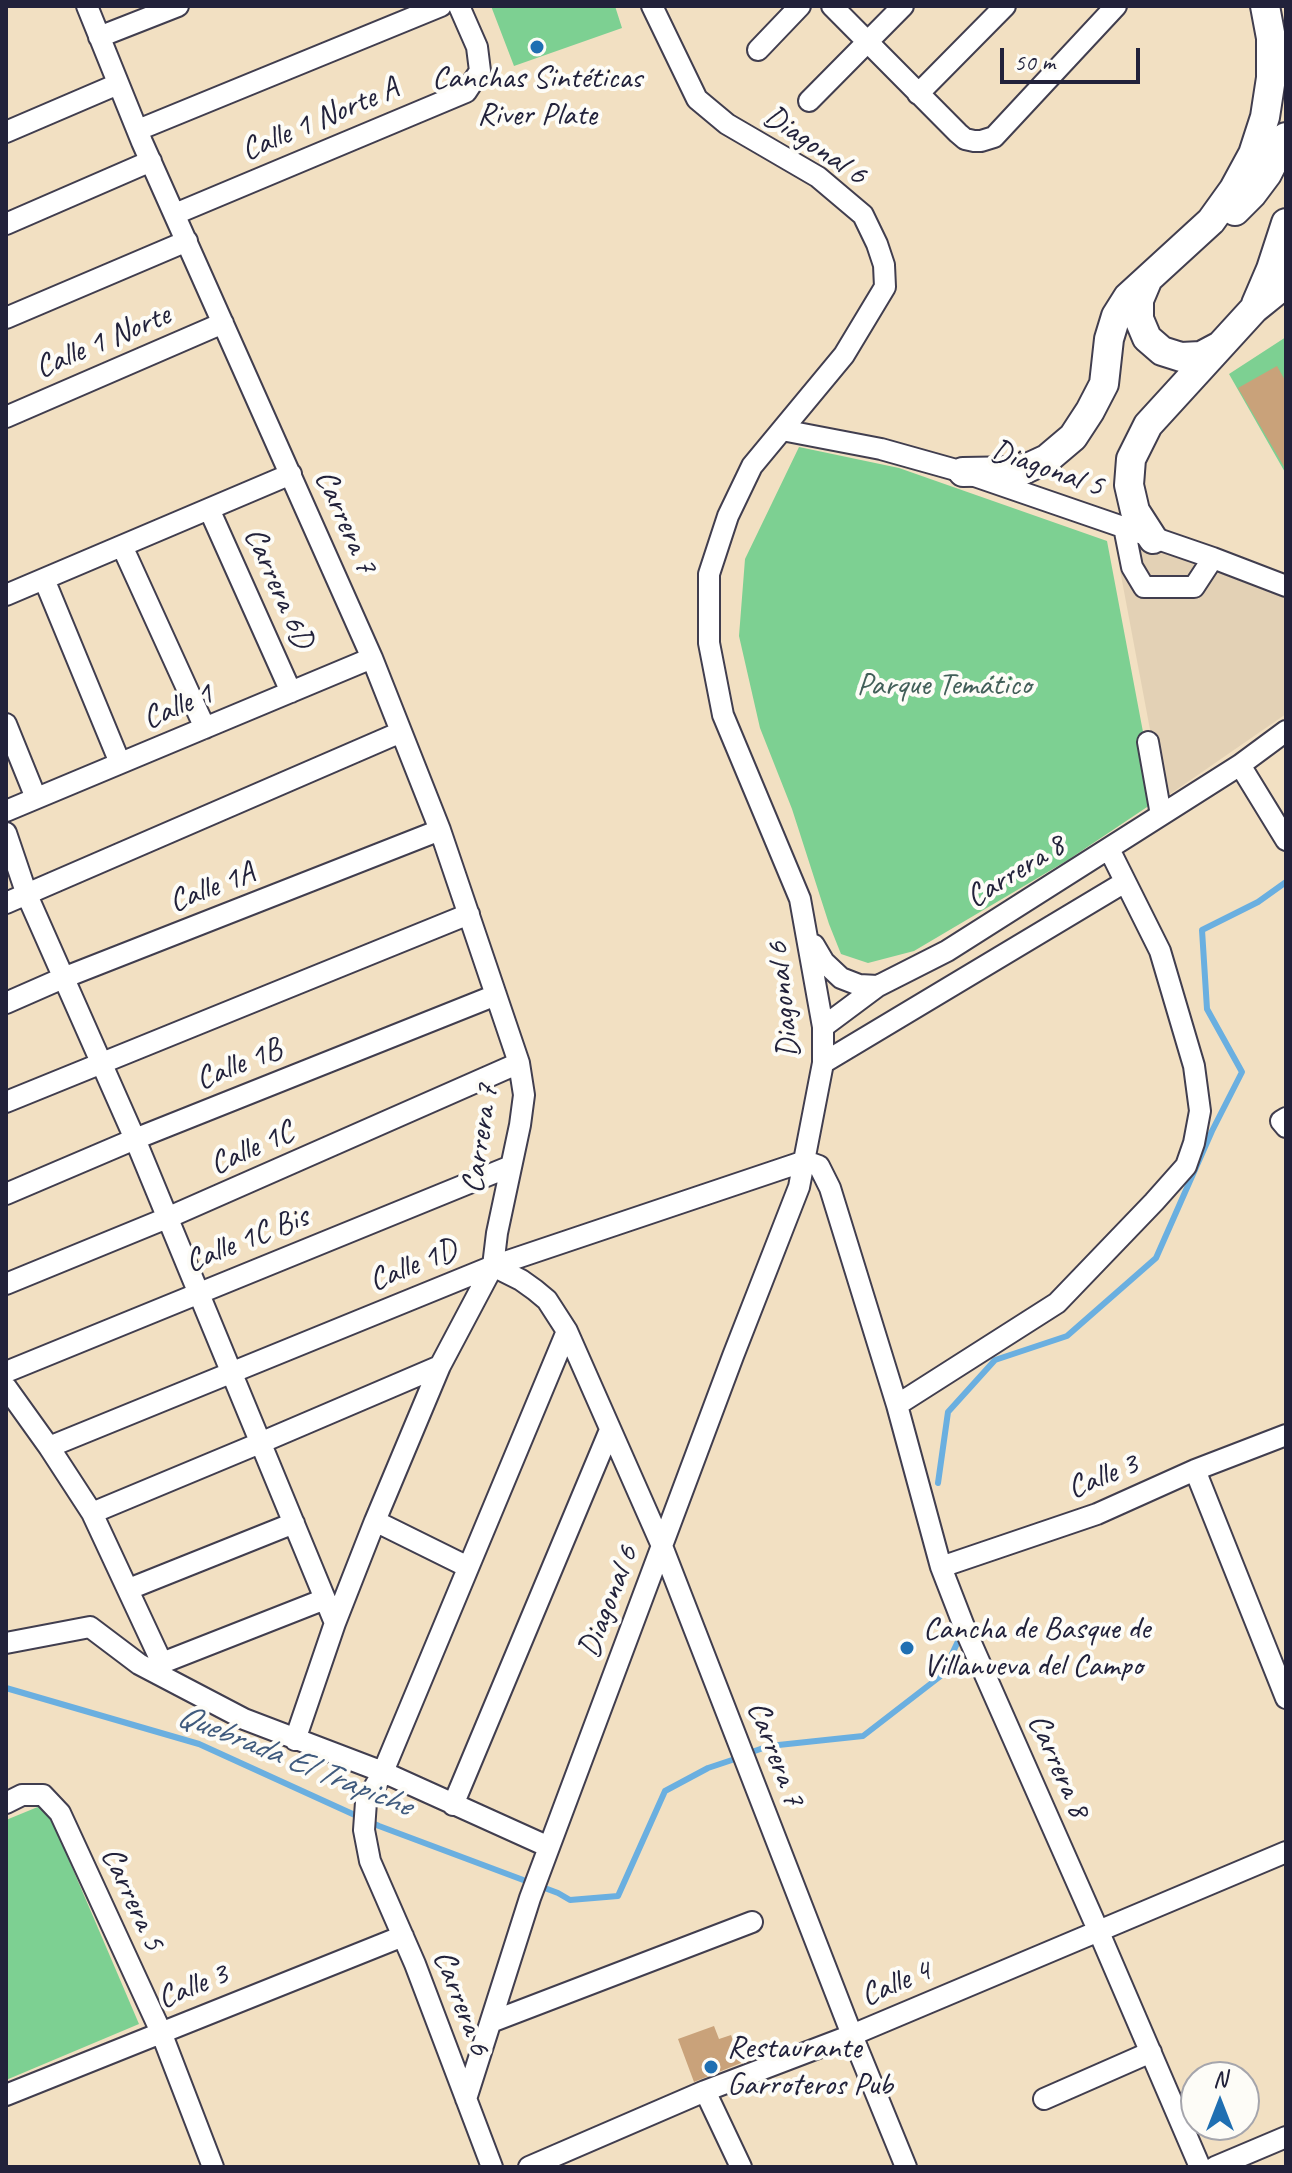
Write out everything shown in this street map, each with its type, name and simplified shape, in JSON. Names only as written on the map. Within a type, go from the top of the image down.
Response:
[{"type":"highway","points":[[963,472],[1021,471],[1047,459],[1073,437],[1104,384],[1109,339],[1116,316],[1128,297],[1211,221],[1234,189],[1253,154],[1265,117],[1271,78],[1271,38],[1265,6]]},
{"type":"highway","points":[[1182,248],[1222,223],[1252,194],[1267,174],[1286,137]]},
{"type":"highway","points":[[1254,309],[1286,223]]},
{"type":"highway","points":[[1147,281],[1139,300],[1139,319],[1147,338],[1162,351],[1181,357],[1201,356],[1218,347]]},
{"type":"highway","points":[[1153,539],[1135,511],[1129,485],[1131,459],[1148,425],[1254,309],[1286,283]]},
{"type":"street","name":"Carrera 7","points":[[87,6],[151,161],[372,658],[440,830],[519,1063],[524,1095],[493,1266],[521,1280],[547,1300],[567,1331],[662,1546],[906,2167]]},
{"type":"street","points":[[99,37],[178,6]]},
{"type":"street","points":[[138,130],[441,6]]},
{"type":"street","name":"Calle 1 Norte A","points":[[175,214],[466,92],[480,71],[477,47],[459,6]]},
{"type":"street","name":"Diagonal 6","points":[[466,2099],[530,1898],[799,1187],[823,1063],[823,1027],[800,899],[723,715],[709,643],[709,574],[728,516],[752,466],[844,355],[885,287],[884,265],[863,215],[818,177],[727,124],[697,99],[652,6]]},
{"type":"street","points":[[758,50],[800,6]]},
{"type":"street","points":[[832,6],[965,139],[981,141],[994,137],[1116,6]]},
{"type":"street","points":[[809,101],[903,6]]},
{"type":"street","points":[[918,94],[1005,6]]},
{"type":"street","points":[[6,132],[118,84]]},
{"type":"street","points":[[6,224],[151,161]]},
{"type":"street","points":[[6,318],[187,241]]},
{"type":"street","name":"Calle 1 Norte","points":[[6,417],[223,323]]},
{"type":"street","name":"Diagonal 5","points":[[782,430],[881,449],[963,472],[1286,586]]},
{"type":"street","points":[[6,595],[291,474]]},
{"type":"street","name":"Carrera 6D","points":[[209,509],[291,692]]},
{"type":"street","points":[[1124,527],[1132,567],[1144,587],[1194,587],[1213,558]]},
{"type":"street","points":[[122,546],[205,728]]},
{"type":"street","points":[[44,579],[120,763]]},
{"type":"street","name":"Calle 1","points":[[6,811],[372,658]]},
{"type":"street","points":[[6,724],[36,798]]},
{"type":"street","points":[[1286,731],[1240,765],[1286,840]]},
{"type":"street","points":[[6,903],[401,732]]},
{"type":"street","points":[[1148,742],[1161,815]]},
{"type":"street","name":"Carrera 8","points":[[823,1027],[878,986],[947,951],[1240,765]]},
{"type":"street","name":"Calle 1A","points":[[6,1003],[440,830]]},
{"type":"street","points":[[6,833],[27,895],[135,1139],[335,1623]]},
{"type":"street","points":[[897,1405],[1057,1303],[1186,1166],[1200,1111],[1194,1066],[1160,951],[1109,849]]},
{"type":"street","points":[[823,1063],[1125,882]]},
{"type":"street","points":[[6,1102],[469,914]]},
{"type":"street","points":[[807,931],[831,971],[849,982],[878,986]]},
{"type":"street","name":"Calle 1B","points":[[6,1194],[135,1139],[496,995]]},
{"type":"street","name":"Calle 1C","points":[[6,1284],[167,1218],[519,1063]]},
{"type":"street","name":"Carrera 8","points":[[805,1161],[819,1166],[830,1188],[897,1405],[941,1567],[967,1634],[1200,2167]]},
{"type":"street","name":"Calle 1D","points":[[49,1447],[493,1266],[805,1161]]},
{"type":"street","name":"Calle 1C Bis","points":[[6,1372],[511,1166]]},
{"type":"street","points":[[295,1740],[335,1623],[375,1521],[440,1366],[493,1266]]},
{"type":"street","points":[[383,1772],[567,1331]]},
{"type":"street","points":[[92,1513],[440,1366]]},
{"type":"street","points":[[9,1399],[49,1447],[92,1513],[162,1663],[325,1599]]},
{"type":"street","points":[[453,1805],[610,1430]]},
{"type":"street","name":"Calle 3","points":[[941,1567],[1097,1514],[1195,1470],[1286,1435]]},
{"type":"street","points":[[1195,1470],[1286,1698]]},
{"type":"street","points":[[375,1521],[468,1567]]},
{"type":"street","points":[[129,1589],[294,1523]]},
{"type":"street","points":[[6,1643],[90,1627],[139,1664],[244,1719],[383,1772],[453,1805],[545,1857]]},
{"type":"street","name":"Carrera 6","points":[[383,1772],[366,1802],[364,1830],[370,1861],[403,1936],[492,2167]]},
{"type":"street","name":"Carrera 5","points":[[6,1803],[22,1795],[43,1795],[60,1813],[161,2032],[213,2167]]},
{"type":"street","name":"Calle 4","points":[[529,2167],[705,2091],[852,2035],[1286,1852]]},
{"type":"street","points":[[491,2022],[752,1922]]},
{"type":"street","name":"Calle 3","points":[[6,2095],[403,1936]]},
{"type":"street","points":[[1044,2099],[1151,2052]]},
{"type":"street","points":[[705,2091],[741,2167]]},
{"type":"street","points":[[1215,2167],[1286,2137]]},
{"type":"shaded area","points":[[1114,538],[1240,574],[1286,595],[1286,714],[1163,799]]},
{"type":"green space","name":"Canchas Sintéticas River Plate","points":[[491,6],[615,6],[622,28],[514,66]]},
{"type":"green space","points":[[1286,337],[1286,474],[1229,374]]},
{"type":"green space","name":"Parque Temático","points":[[799,447],[899,468],[1107,541],[1156,801],[1068,860],[914,951],[868,963],[841,954],[829,924],[792,809],[760,728],[739,636],[745,559]]},
{"type":"green space","points":[[45,1804],[139,2024],[6,2080],[6,1820]]},
{"type":"building","points":[[1277,366],[1286,382],[1286,470],[1238,388]]},
{"type":"building","points":[[714,2026],[719,2039],[731,2035],[741,2063],[694,2082],[678,2039]]},
{"type":"waterway","points":[[938,1483],[948,1412],[995,1360],[1067,1336],[1156,1258],[1212,1131],[1242,1072],[1207,1009],[1202,930],[1258,902],[1286,882]]},
{"type":"waterway","points":[[749,1753],[769,1746],[863,1736],[942,1675],[961,1635]]},
{"type":"waterway","name":"Quebrada El Trapiche","points":[[6,1688],[199,1744],[379,1826],[570,1900],[618,1896],[665,1791],[708,1768],[738,1758]]},
{"type":"place","name":"Canchas Sintéticas River Plate","points":[[537,47]]},
{"type":"place","name":"Cancha de Basque de Villanueva del Campo","points":[[907,1648]]},
{"type":"place","name":"Restaurante Garroteros Pub","points":[[711,2067]]}]
